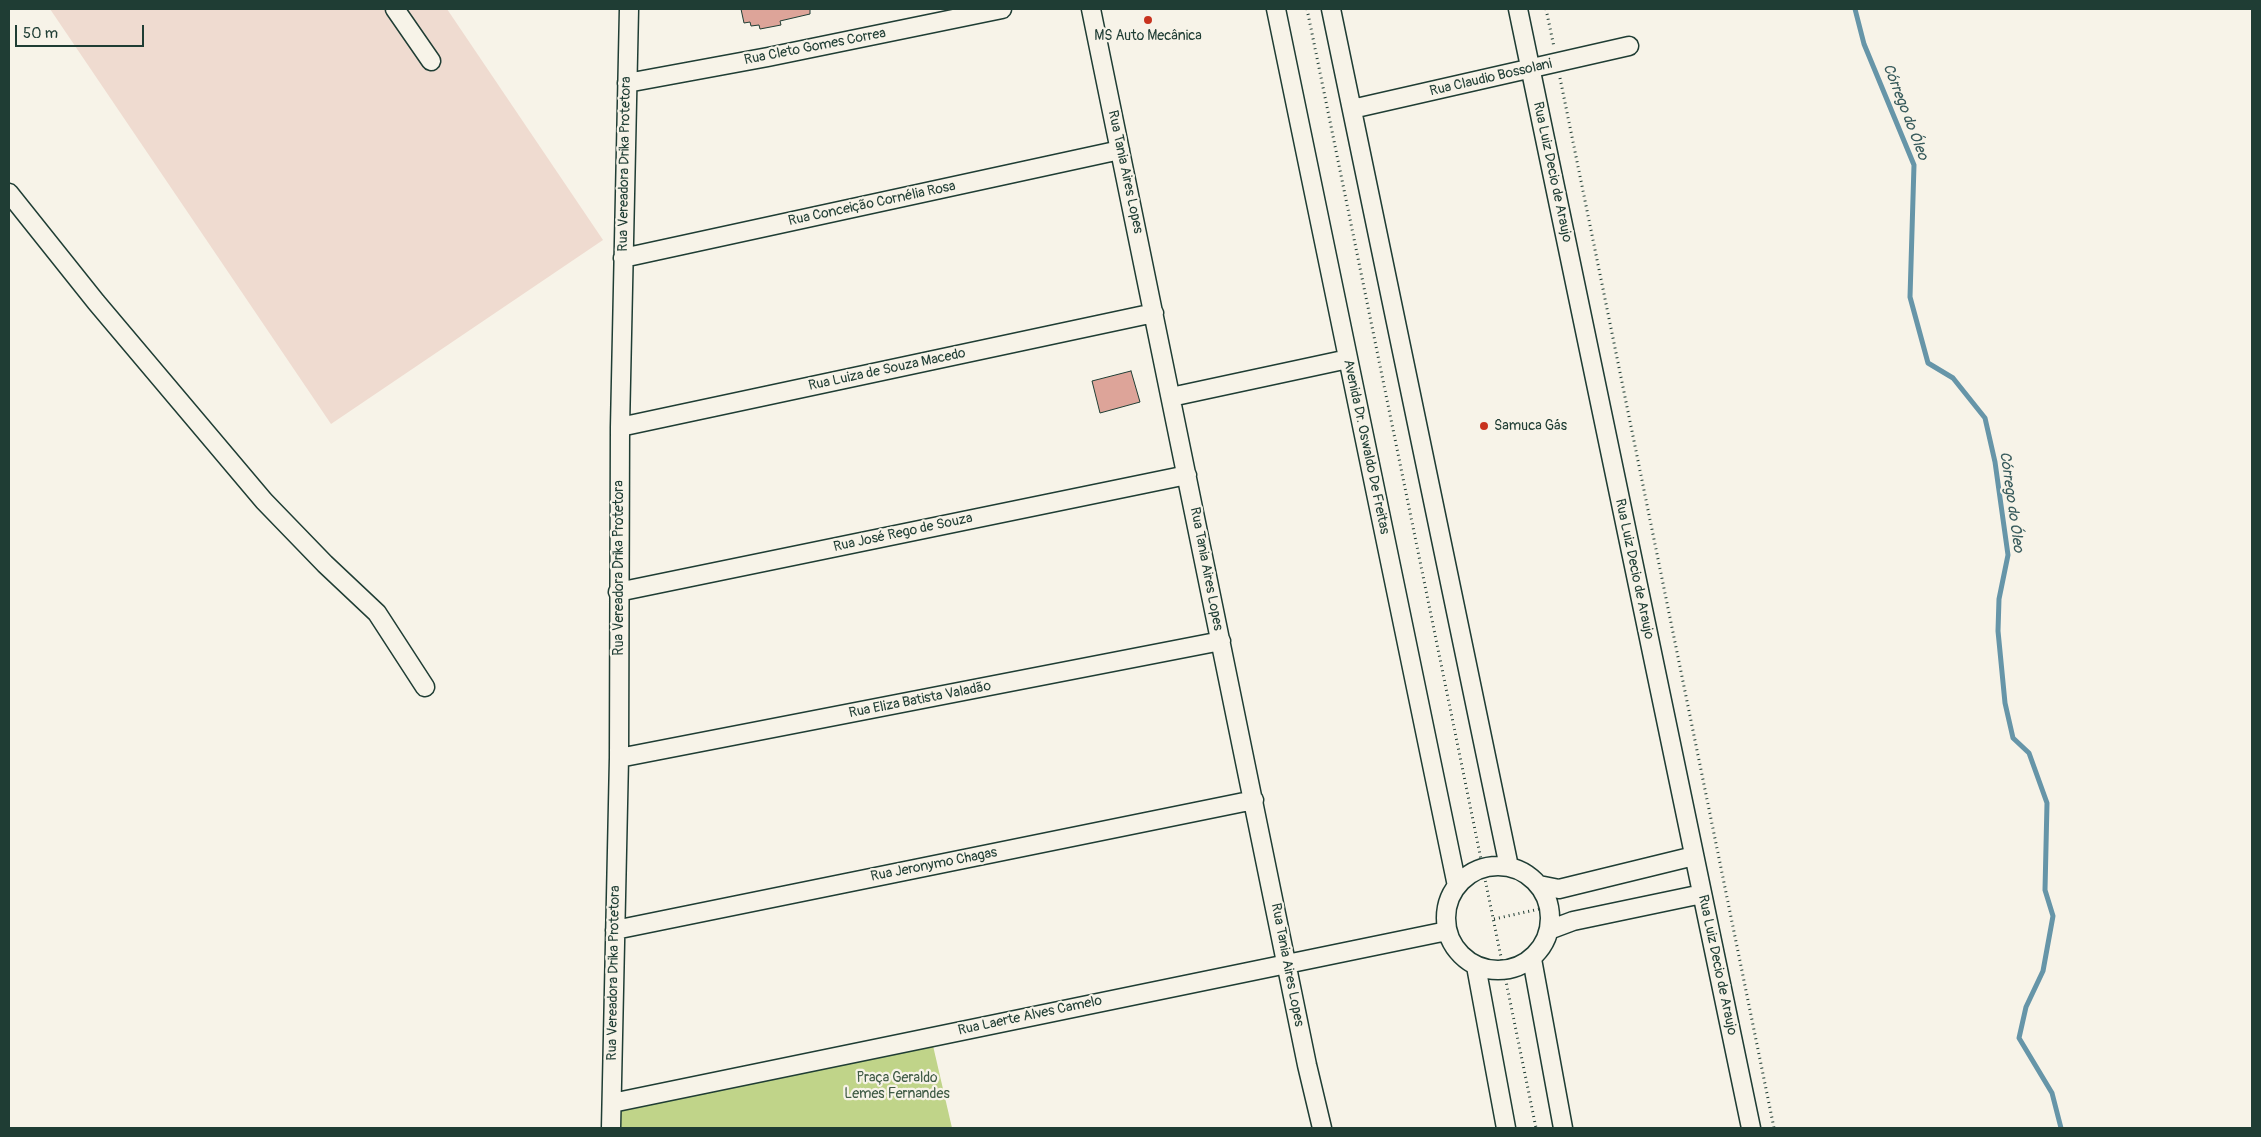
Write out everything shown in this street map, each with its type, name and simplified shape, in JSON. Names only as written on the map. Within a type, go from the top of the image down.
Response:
[{"type":"street","points":[[395,9],[431,60]]},
{"type":"street","name":"Rua Vereadora Drika Protetora","points":[[612,1128],[619,758],[618,592],[620,427],[629,9]]},
{"type":"street","name":"Rua Cleto Gomes Correa","points":[[627,83],[768,57],[1002,9]]},
{"type":"street","name":"Rua Tania Aires Lopes","points":[[1091,9],[1322,1128]]},
{"type":"street","name":"Avenida Dr. Oswaldo De Freitas","points":[[1276,9],[1457,886]]},
{"type":"street","points":[[1331,9],[1509,867]]},
{"type":"street","name":"Rua Luiz Decio de Araujo","points":[[1518,9],[1751,1128]]},
{"type":"street","name":"Rua Claudio Bossolani","points":[[1352,109],[1629,46]]},
{"type":"street","name":"Rua Conceição Cornélia Rosa","points":[[623,258],[1120,150]]},
{"type":"street","points":[[9,193],[96,302],[264,501],[325,564],[377,613],[425,687]]},
{"type":"street","name":"Rua Luiza de Souza Macedo","points":[[620,427],[1154,313]]},
{"type":"street","points":[[1171,397],[1348,359]]},
{"type":"street","name":"Rua José Rego de Souza","points":[[618,592],[1187,475]]},
{"type":"street","name":"Rua Eliza Batista Valadão","points":[[619,758],[1221,641]]},
{"type":"street","name":"Rua Jeronymo Chagas","points":[[615,930],[1254,800]]},
{"type":"street","points":[[1539,885],[1559,888],[1694,856]]},
{"type":"street","points":[[1509,867],[1530,877],[1539,885],[1549,907],[1549,930],[1543,946],[1532,959],[1522,966],[1504,970],[1487,970],[1476,966],[1458,952],[1447,931],[1447,907],[1457,886],[1465,878],[1483,868],[1509,867]]},
{"type":"street","points":[[1549,930],[1573,921],[1702,894]]},
{"type":"street","name":"Rua Laerte Alves Camelo","points":[[612,1103],[1447,931]]},
{"type":"street","points":[[1532,959],[1563,1128]]},
{"type":"street","points":[[1476,966],[1506,1128]]},
{"type":"path","points":[[1307,9],[1536,1128]]},
{"type":"path","points":[[1546,9],[1774,1128]]},
{"type":"shaded area","points":[[50,9],[447,9],[603,240],[331,424]]},
{"type":"green space","name":"Praça Geraldo Lemes Fernandes","points":[[931,1037],[952,1128],[611,1128],[612,1103]]},
{"type":"building","points":[[741,9],[810,9],[810,14],[780,21],[781,25],[760,29],[759,25],[751,26],[750,22],[744,23]]},
{"type":"building","points":[[1131,371],[1140,402],[1100,413],[1092,381]]},
{"type":"waterway","name":"Córrego do Óleo","points":[[1855,9],[1864,44],[1914,165],[1910,297],[1928,363],[1953,378],[1985,418],[1995,462],[2008,555],[1999,599],[1998,631],[2005,703],[2013,738],[2029,753],[2047,803],[2045,890],[2053,916],[2043,971],[2026,1007],[2019,1038],[2052,1093],[2061,1128]]},
{"type":"place","name":"MS Auto Mecânica","points":[[1148,20]]},
{"type":"place","name":"Samuca Gás","points":[[1484,426]]}]
